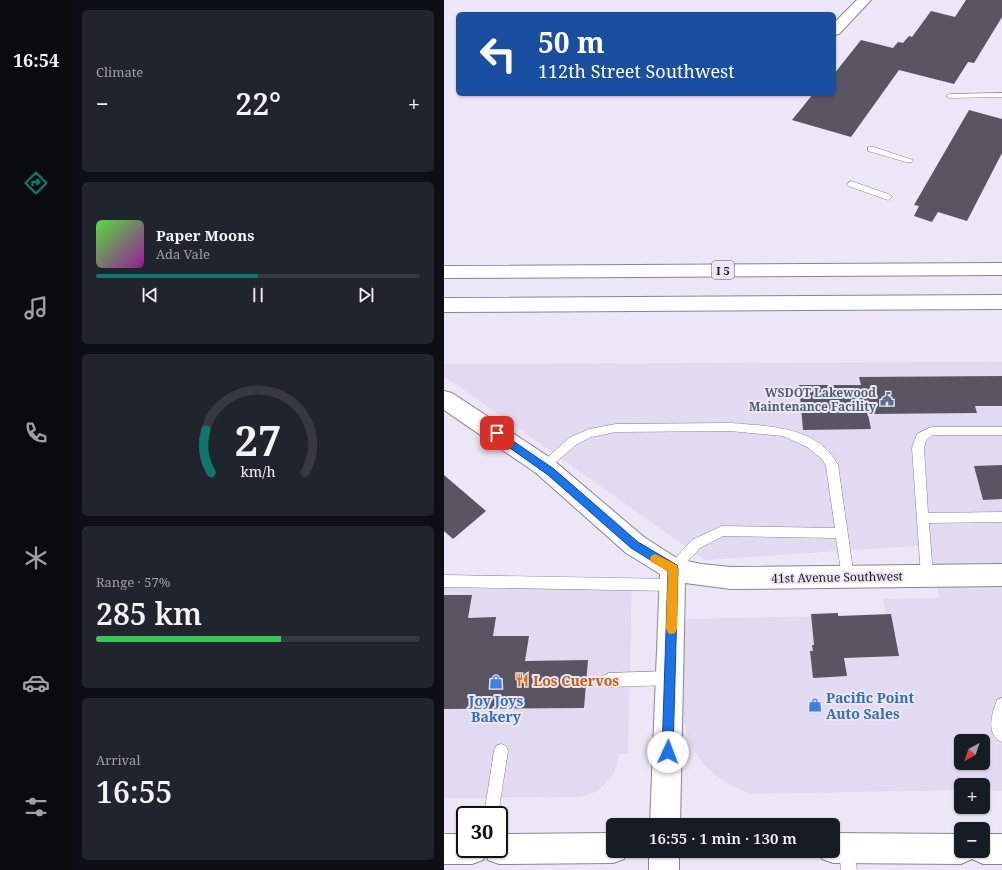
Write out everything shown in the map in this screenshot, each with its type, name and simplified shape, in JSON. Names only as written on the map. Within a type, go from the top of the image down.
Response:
[{"type":"main road","points":[[836,28],[864,0]]},
{"type":"main road","name":"I 5","points":[[444,272],[1002,269]]},
{"type":"main road","points":[[444,305],[1002,302]]},
{"type":"main road","name":"41st Avenue Southwest","points":[[444,399],[544,466],[673,577],[700,575],[731,578],[1002,575]]},
{"type":"main road","points":[[665,818],[673,577]]},
{"type":"main road","points":[[508,849],[606,848]]},
{"type":"main road","points":[[444,849],[456,849]]},
{"type":"main road","points":[[843,855],[954,849]]},
{"type":"main road","points":[[990,849],[1002,849]]},
{"type":"main road","points":[[664,858],[664,870]]},
{"type":"lane","points":[[950,96],[1002,95]]},
{"type":"lane","points":[[871,149],[909,160]]},
{"type":"lane","points":[[851,184],[888,197]]},
{"type":"lane","points":[[544,466],[573,441],[589,433],[616,428],[730,427],[784,432],[811,444],[826,456],[832,465],[848,577]]},
{"type":"lane","points":[[927,576],[918,448],[921,437],[931,431],[1002,431]]},
{"type":"lane","points":[[923,518],[1002,517]]},
{"type":"lane","points":[[444,581],[673,577],[696,544],[722,531],[842,533]]},
{"type":"lane","points":[[609,680],[670,678]]},
{"type":"lane","points":[[1002,704],[999,715],[998,730],[1002,736]]},
{"type":"lane","points":[[492,806],[501,751]]},
{"type":"shaded area","points":[[1002,362],[1002,791],[990,791],[990,778],[954,778],[954,790],[752,794],[734,787],[718,777],[704,765],[694,750],[687,734],[683,718],[683,619],[886,615],[883,599],[939,598],[928,545],[705,560],[444,376],[444,364]]},
{"type":"shaded area","points":[[444,574],[632,585],[628,753],[619,754],[617,765],[612,776],[604,785],[593,793],[580,797],[444,798]]},
{"type":"building","points":[[966,0],[1002,0],[1002,17],[974,63],[968,62],[954,84],[899,70],[851,137],[792,120],[811,96],[836,96],[836,71],[861,40],[893,48],[898,42],[903,43],[909,36],[912,37],[931,11],[955,17]]},
{"type":"building","points":[[969,110],[1002,119],[1002,153],[967,221],[938,212],[932,222],[914,216],[919,206],[914,205]]},
{"type":"building","name":"WSDOT Lakewood Maintenance Facility","points":[[1002,376],[1002,406],[975,406],[977,413],[868,414],[871,429],[803,430],[799,385],[861,385],[859,377]]},
{"type":"building","points":[[1002,465],[1002,499],[983,500],[974,466]]},
{"type":"building","points":[[444,475],[486,511],[453,539],[444,531]]},
{"type":"building","points":[[444,595],[472,595],[468,618],[496,617],[493,636],[529,636],[525,661],[588,660],[584,708],[444,709]]},
{"type":"building","points":[[838,613],[838,616],[891,614],[899,656],[844,658],[847,676],[813,678],[810,651],[813,651],[812,645],[814,645],[811,614]]},
{"type":"slow traffic","points":[[655,559],[673,569],[671,629]]},
{"type":"place","name":"WSDOT Lakewood Maintenance Facility","points":[[887,399]]},
{"type":"place","name":"Los Cuervos","points":[[522,680]]},
{"type":"place","name":"Joy Joys Bakery","points":[[496,682]]},
{"type":"place","name":"Pacific Point Auto Sales","points":[[815,705]]},
{"type":"route","points":[[497,433],[551,472],[635,545],[673,569],[668,752]]}]
